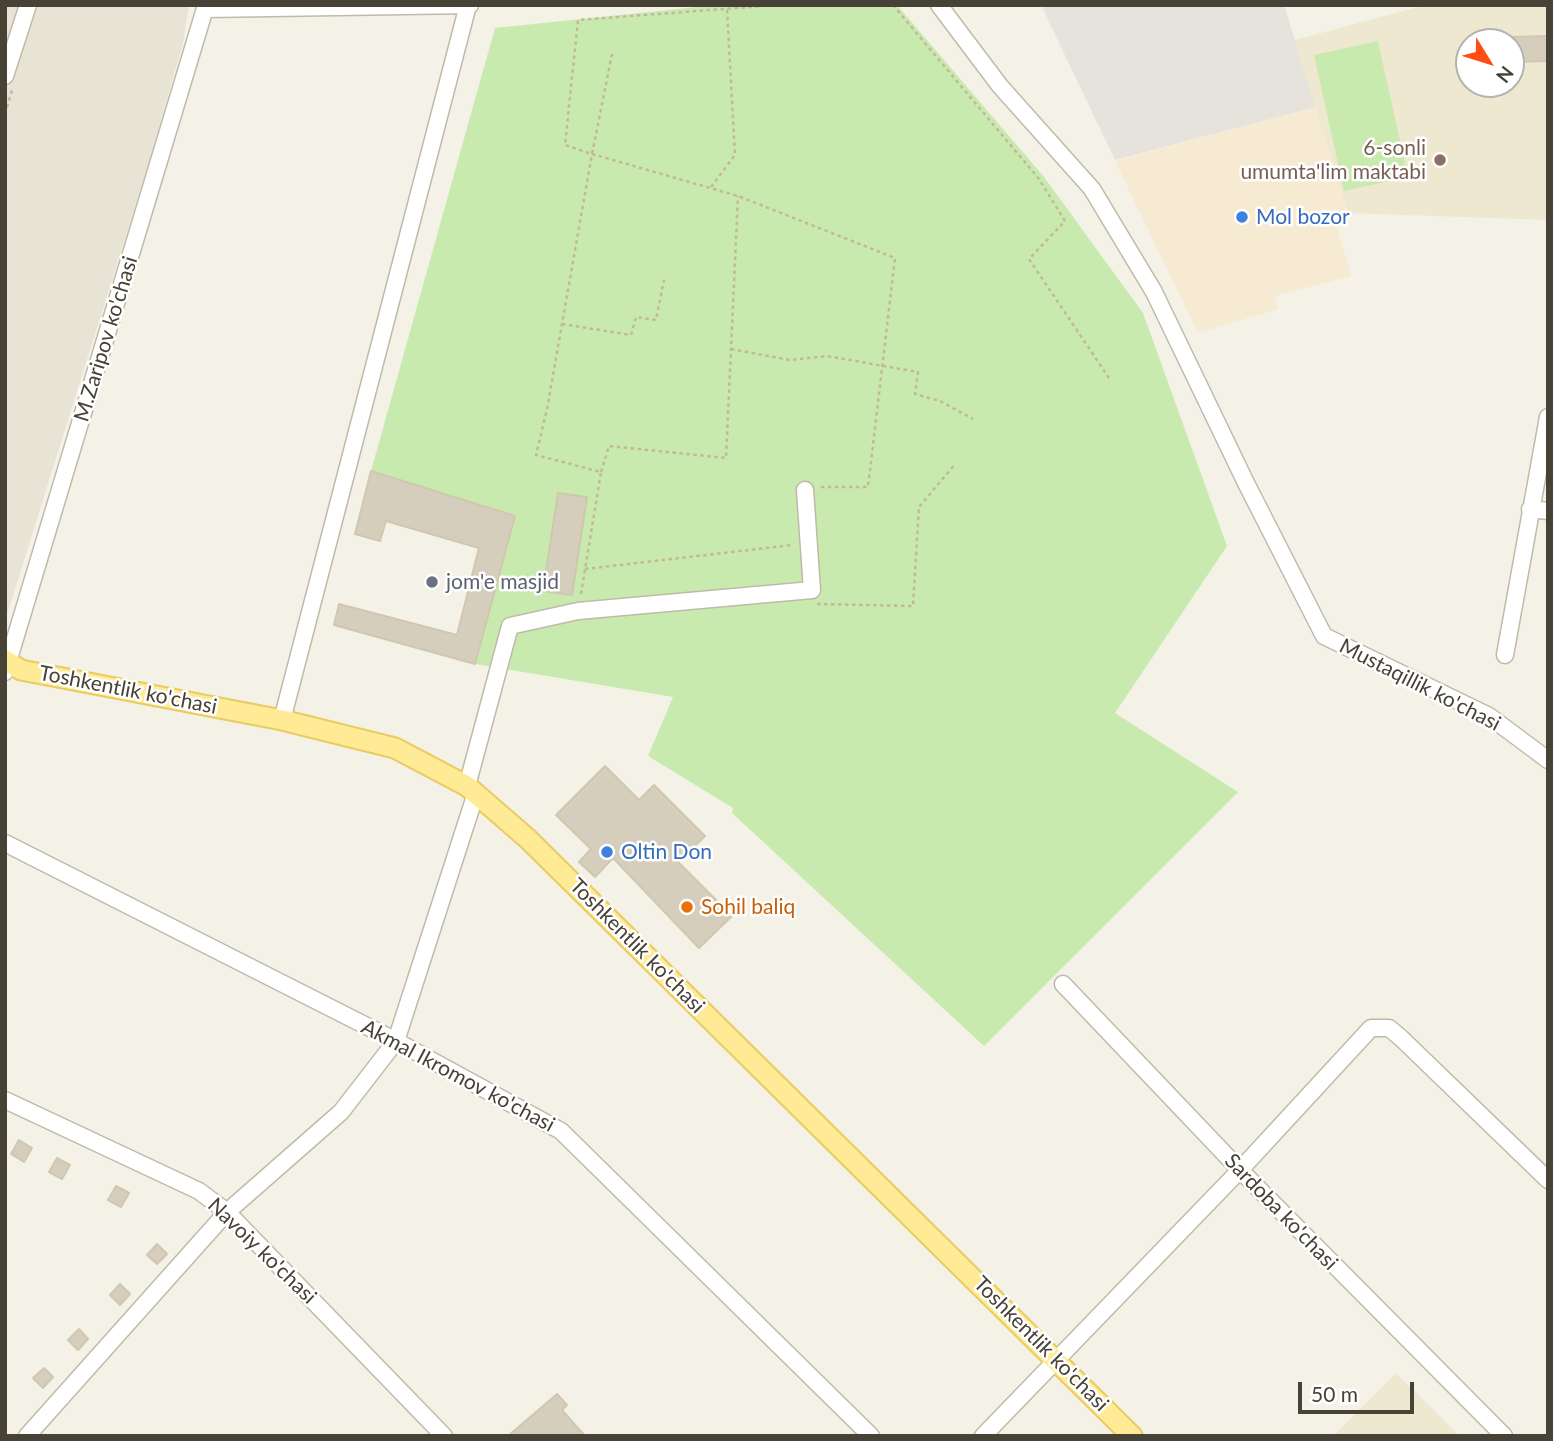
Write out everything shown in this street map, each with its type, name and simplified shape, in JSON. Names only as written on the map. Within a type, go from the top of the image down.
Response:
[{"type":"main road","name":"Toshkentlik ko'chasi","points":[[9,668],[282,720],[395,748],[472,790],[528,839],[1132,1436]]},
{"type":"street","points":[[5,76],[28,5]]},
{"type":"street","points":[[205,7],[469,5],[282,720]]},
{"type":"street","name":"Mustaqillik ko'chasi","points":[[939,5],[1000,86],[1092,189],[1154,292],[1324,636],[1489,716],[1548,761]]},
{"type":"street","name":"M.Zaripov ko'chasi","points":[[9,668],[205,7]]},
{"type":"street","points":[[1505,655],[1548,417]]},
{"type":"street","points":[[27,1436],[227,1212],[341,1112],[396,1041],[472,790],[510,626],[578,611],[812,590],[805,490]]},
{"type":"street","points":[[1530,509],[1548,511]]},
{"type":"street","name":"Akmal Ikromov ko'chasi","points":[[5,843],[396,1041],[561,1131],[871,1436]]},
{"type":"street","name":"Sardoba ko'chasi","points":[[1063,984],[1240,1170],[1504,1436]]},
{"type":"street","points":[[983,1436],[1240,1170],[1371,1028],[1389,1028],[1401,1038],[1548,1180]]},
{"type":"street","name":"Navoiy ko'chasi","points":[[5,1100],[199,1191],[227,1212],[444,1436]]},
{"type":"path","points":[[778,5],[578,20],[565,145],[738,195],[895,258],[868,487],[825,486],[805,490]]},
{"type":"path","points":[[893,5],[1039,179],[1065,221],[1029,258],[1111,381]]},
{"type":"path","points":[[710,188],[735,155],[727,9]]},
{"type":"path","points":[[601,472],[536,455],[612,54]]},
{"type":"path","points":[[578,611],[601,472],[609,446],[726,458],[738,195]]},
{"type":"path","points":[[562,324],[631,335],[636,317],[656,320],[664,279]]},
{"type":"path","points":[[731,349],[790,360],[827,356],[918,372],[915,394],[940,401],[974,419]]},
{"type":"path","points":[[812,590],[817,605],[913,607],[919,508],[955,464]]},
{"type":"path","points":[[585,569],[810,544]]},
{"type":"shaded area","points":[[5,5],[189,5],[183,43],[150,159],[5,621]]},
{"type":"shaded area","points":[[1041,5],[1284,5],[1316,107],[1115,160]]},
{"type":"shaded area","name":"6-sonli umumta'lim maktabi","points":[[1425,5],[1548,5],[1548,220],[1348,213],[1295,40]]},
{"type":"shaded area","name":"Mol bozor","points":[[1316,107],[1348,213],[1335,221],[1351,276],[1275,296],[1278,309],[1198,333],[1115,161]]},
{"type":"shaded area","points":[[1396,1373],[1460,1436],[1333,1436]]},
{"type":"green space","points":[[716,5],[897,5],[1044,177],[1143,313],[1227,546],[1115,713],[1238,792],[984,1046],[732,813],[733,808],[648,756],[673,697],[475,664],[515,516],[371,471],[495,28]]},
{"type":"green space","points":[[1378,41],[1408,177],[1344,191],[1314,55]]},
{"type":"building","points":[[1548,36],[1548,61],[1525,62],[1525,37]]},
{"type":"building","points":[[371,471],[515,516],[475,664],[334,625],[339,604],[457,635],[479,548],[386,521],[380,541],[355,534]]},
{"type":"building","points":[[558,493],[587,497],[572,595],[543,591]]},
{"type":"building","points":[[605,766],[639,800],[654,785],[705,836],[678,862],[732,916],[699,948],[613,858],[595,877],[579,862],[591,849],[556,815]]},
{"type":"building","points":[[19,1140],[32,1148],[24,1162],[11,1154]]},
{"type":"building","points":[[57,1158],[70,1165],[62,1179],[49,1172]]},
{"type":"building","points":[[116,1186],[129,1193],[121,1207],[108,1200]]},
{"type":"building","points":[[157,1244],[167,1254],[157,1264],[147,1255]]},
{"type":"building","points":[[120,1284],[130,1294],[120,1305],[110,1295]]},
{"type":"building","points":[[79,1329],[88,1339],[78,1350],[68,1340]]},
{"type":"building","points":[[44,1368],[53,1377],[43,1388],[33,1378]]},
{"type":"building","points":[[557,1394],[567,1405],[562,1410],[585,1436],[508,1436]]},
{"type":"place","name":"6-sonli umumta'lim maktabi","points":[[1440,160]]},
{"type":"place","name":"Mol bozor","points":[[1242,217]]},
{"type":"place","name":"jom'e masjid","points":[[432,582]]},
{"type":"place","name":"Oltin Don","points":[[607,852]]},
{"type":"place","name":"Sohil baliq","points":[[687,907]]}]
